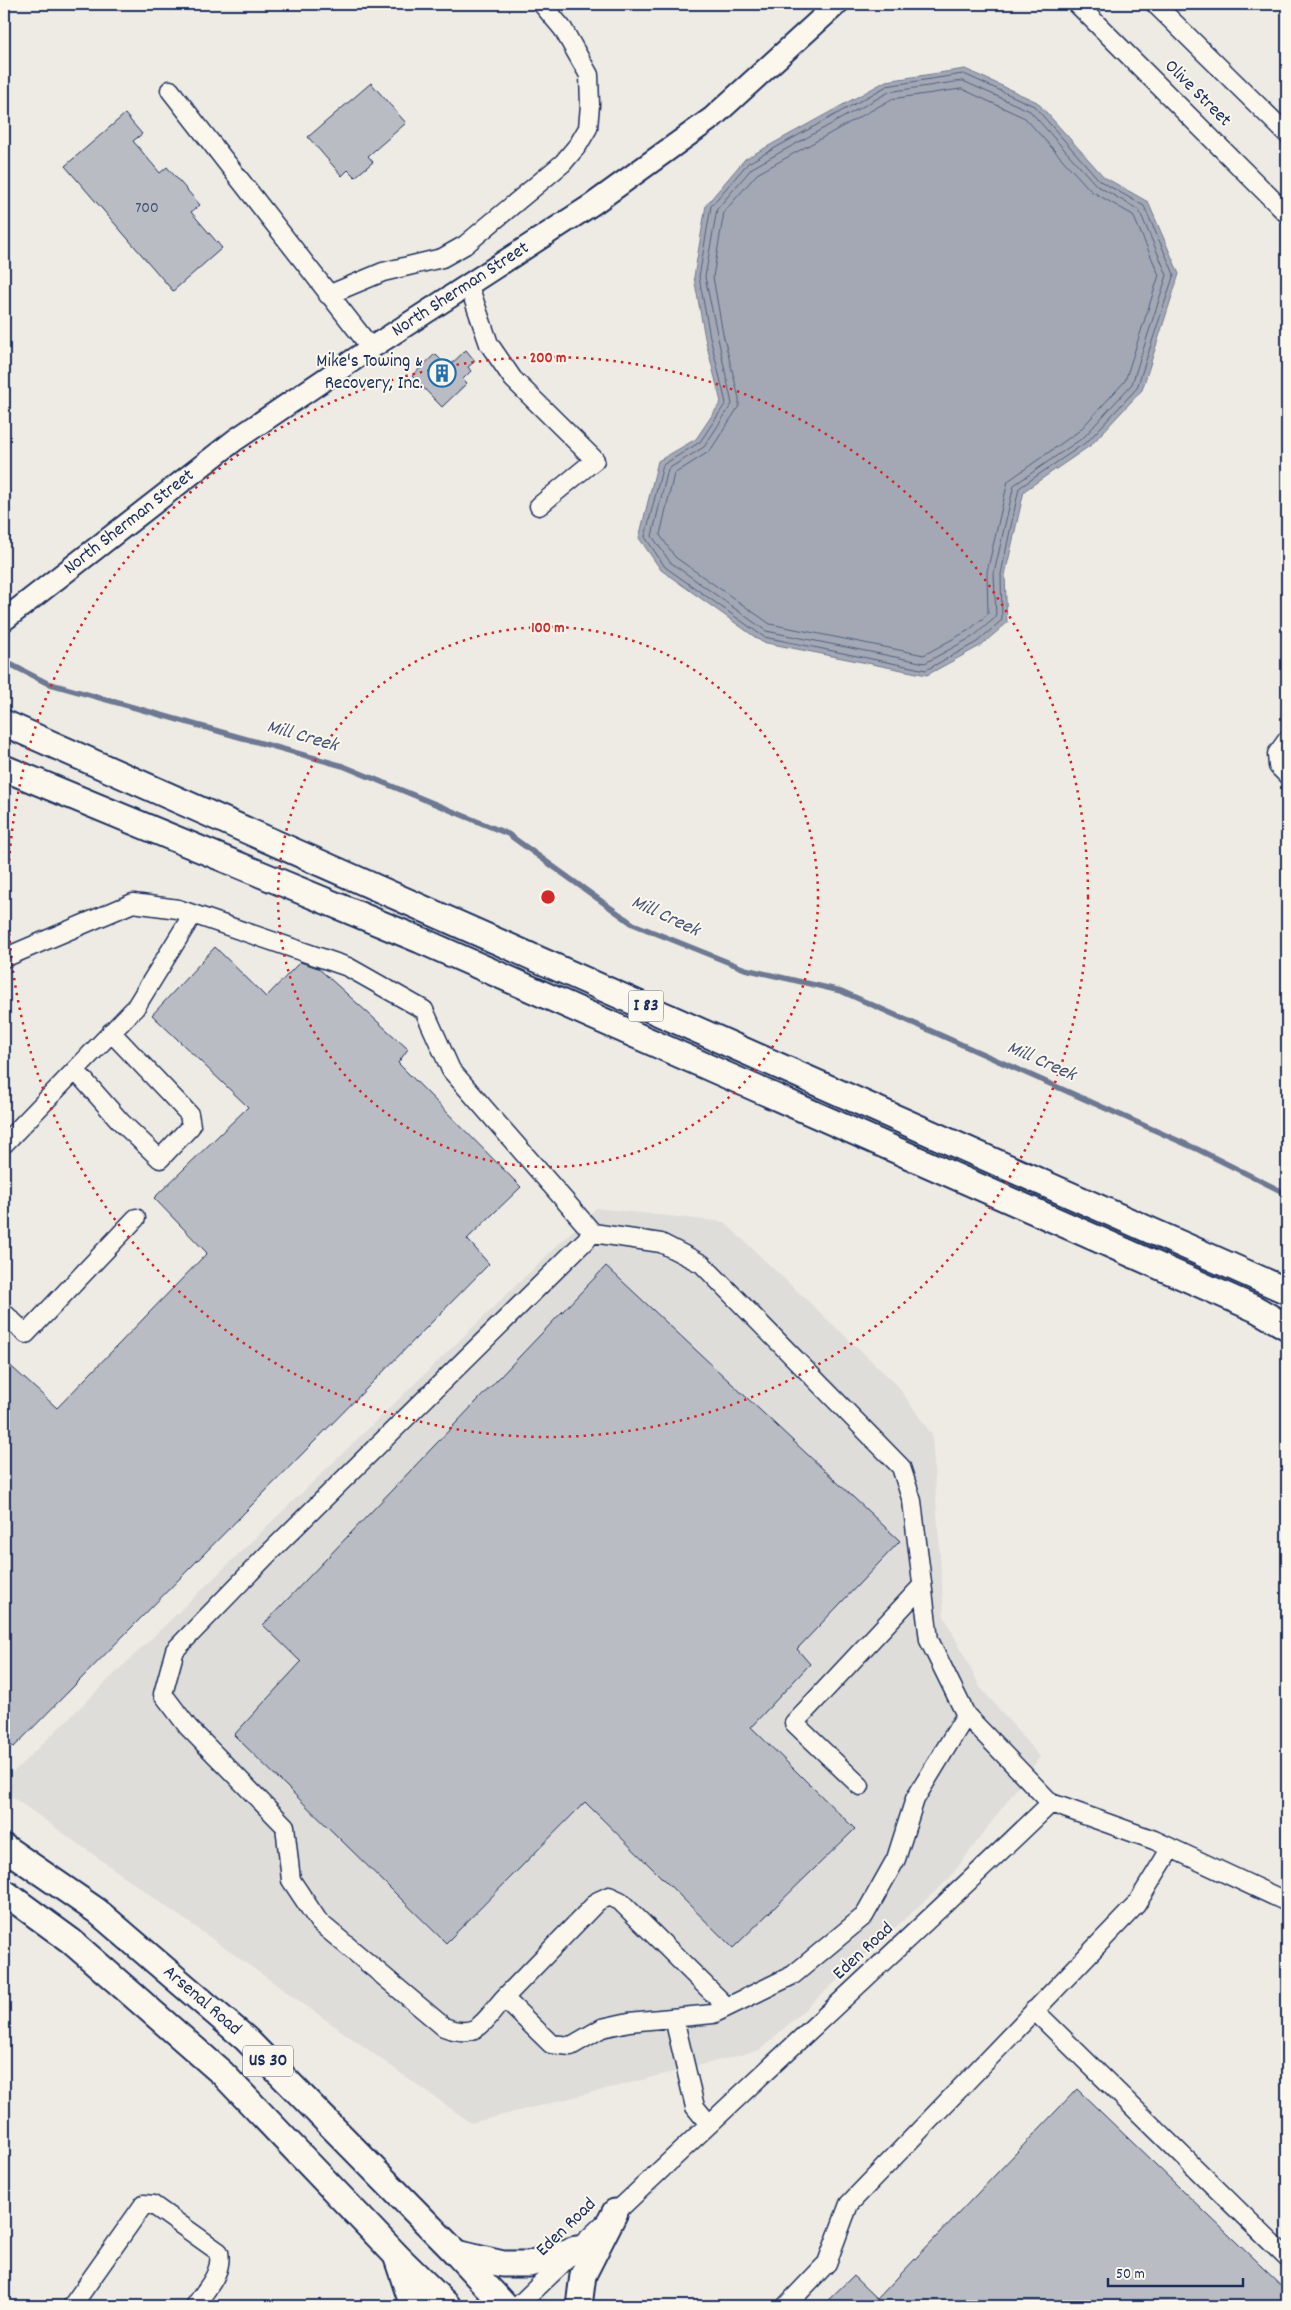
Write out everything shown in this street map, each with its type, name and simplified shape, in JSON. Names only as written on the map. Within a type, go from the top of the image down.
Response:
[{"type":"highway","name":"I 83","points":[[4,723],[1269,1281],[1287,1291]]},
{"type":"highway","name":"I 83","points":[[4,768],[420,940],[1256,1309],[1287,1326]]},
{"type":"highway","name":"Arsenal Road","points":[[4,1847],[97,1911],[246,2039],[456,2253],[505,2306]]},
{"type":"highway","name":"US 30","points":[[4,1892],[71,1941],[222,2073],[397,2256],[448,2306]]},
{"type":"highway","points":[[579,2306],[583,2274],[615,2212]]},
{"type":"highway","points":[[456,2253],[503,2264],[528,2264],[576,2250]]},
{"type":"highway","points":[[397,2256],[413,2306]]},
{"type":"main road","name":"North Sherman Street","points":[[9,616],[235,440],[371,348],[593,204],[712,118],[837,4]]},
{"type":"street","points":[[328,295],[383,272],[442,258],[465,245],[563,163],[578,145],[588,128],[590,105],[589,75],[563,29],[542,4]]},
{"type":"street","points":[[1156,4],[1287,134]]},
{"type":"street","name":"Olive Street","points":[[1086,7],[1287,214]]},
{"type":"street","points":[[170,90],[371,348]]},
{"type":"street","points":[[469,286],[489,344],[513,379],[595,460],[539,506]]},
{"type":"street","points":[[1287,740],[1277,754],[1278,766],[1287,776]]},
{"type":"street","points":[[4,958],[133,903],[178,909],[348,967],[424,1010],[451,1070],[593,1233],[661,1243],[702,1264],[900,1468],[912,1501],[929,1640],[966,1715],[1052,1803],[1171,1848],[1287,1902]]},
{"type":"street","points":[[4,1144],[135,1008],[193,914]]},
{"type":"street","points":[[75,1070],[120,1121],[160,1158],[191,1126],[189,1114],[111,1032]]},
{"type":"street","points":[[4,1313],[26,1334],[136,1218]]},
{"type":"street","points":[[593,1233],[268,1554],[175,1650],[163,1694],[188,1727],[285,1826],[291,1880],[319,1922],[444,2027],[460,2033],[475,2030],[598,1901],[609,1896],[620,1901],[727,2007]]},
{"type":"street","points":[[860,1786],[794,1723],[922,1586]]},
{"type":"street","points":[[504,1998],[551,2044],[571,2046],[602,2028],[629,2022],[713,2014],[793,1975],[864,1916],[896,1859],[915,1799],[966,1715]]},
{"type":"street","name":"Eden Road","points":[[518,2306],[615,2212],[1052,1803]]},
{"type":"street","points":[[786,2306],[826,2263],[849,2204],[1136,1905],[1171,1848]]},
{"type":"street","points":[[1034,2010],[1287,2258]]},
{"type":"street","points":[[674,2018],[695,2107],[709,2124]]},
{"type":"street","points":[[72,2306],[144,2204],[153,2205],[219,2252],[221,2262],[216,2275],[195,2306]]},
{"type":"shaded area","points":[[596,1208],[724,1222],[897,1385],[932,1435],[944,1616],[980,1687],[1040,1757],[949,1879],[760,2050],[471,2123],[4,1791],[4,1781]]},
{"type":"water","points":[[965,69],[1037,102],[1104,177],[1148,202],[1179,274],[1142,390],[1091,445],[1024,491],[1005,575],[1007,623],[980,646],[927,675],[762,642],[661,570],[639,538],[658,461],[696,439],[721,402],[705,338],[694,277],[706,205],[745,159],[886,81]]},
{"type":"building","points":[[371,83],[406,123],[368,156],[373,162],[355,177],[348,170],[342,176],[308,137]]},
{"type":"building","points":[[125,114],[142,134],[133,141],[160,173],[167,167],[200,205],[191,212],[222,248],[173,291],[65,166]]},
{"type":"building","name":"Mike's Towing & Recovery, Inc.","points":[[466,350],[475,361],[468,367],[471,371],[463,379],[467,383],[442,407],[412,376],[435,354],[448,367]]},
{"type":"building","points":[[215,947],[266,997],[300,962],[318,968],[408,1049],[398,1063],[521,1187],[467,1239],[489,1264],[14,1747],[4,1742],[4,1360],[57,1408],[207,1253],[154,1198],[248,1107],[152,1015]]},
{"type":"building","points":[[606,1266],[900,1541],[797,1649],[810,1664],[751,1727],[855,1829],[733,1948],[585,1802],[446,1943],[234,1735],[301,1662],[263,1625]]},
{"type":"building","points":[[1077,2089],[1287,2291],[1287,2306],[822,2306],[853,2276],[877,2299]]},
{"type":"waterway","name":"Mill Creek","points":[[4,661],[47,683],[343,766],[508,834],[633,924],[745,969],[841,991],[1197,1149],[1287,1194]]},
{"type":"place","name":"Mike's Towing & Recovery, Inc.","points":[[442,373]]}]
